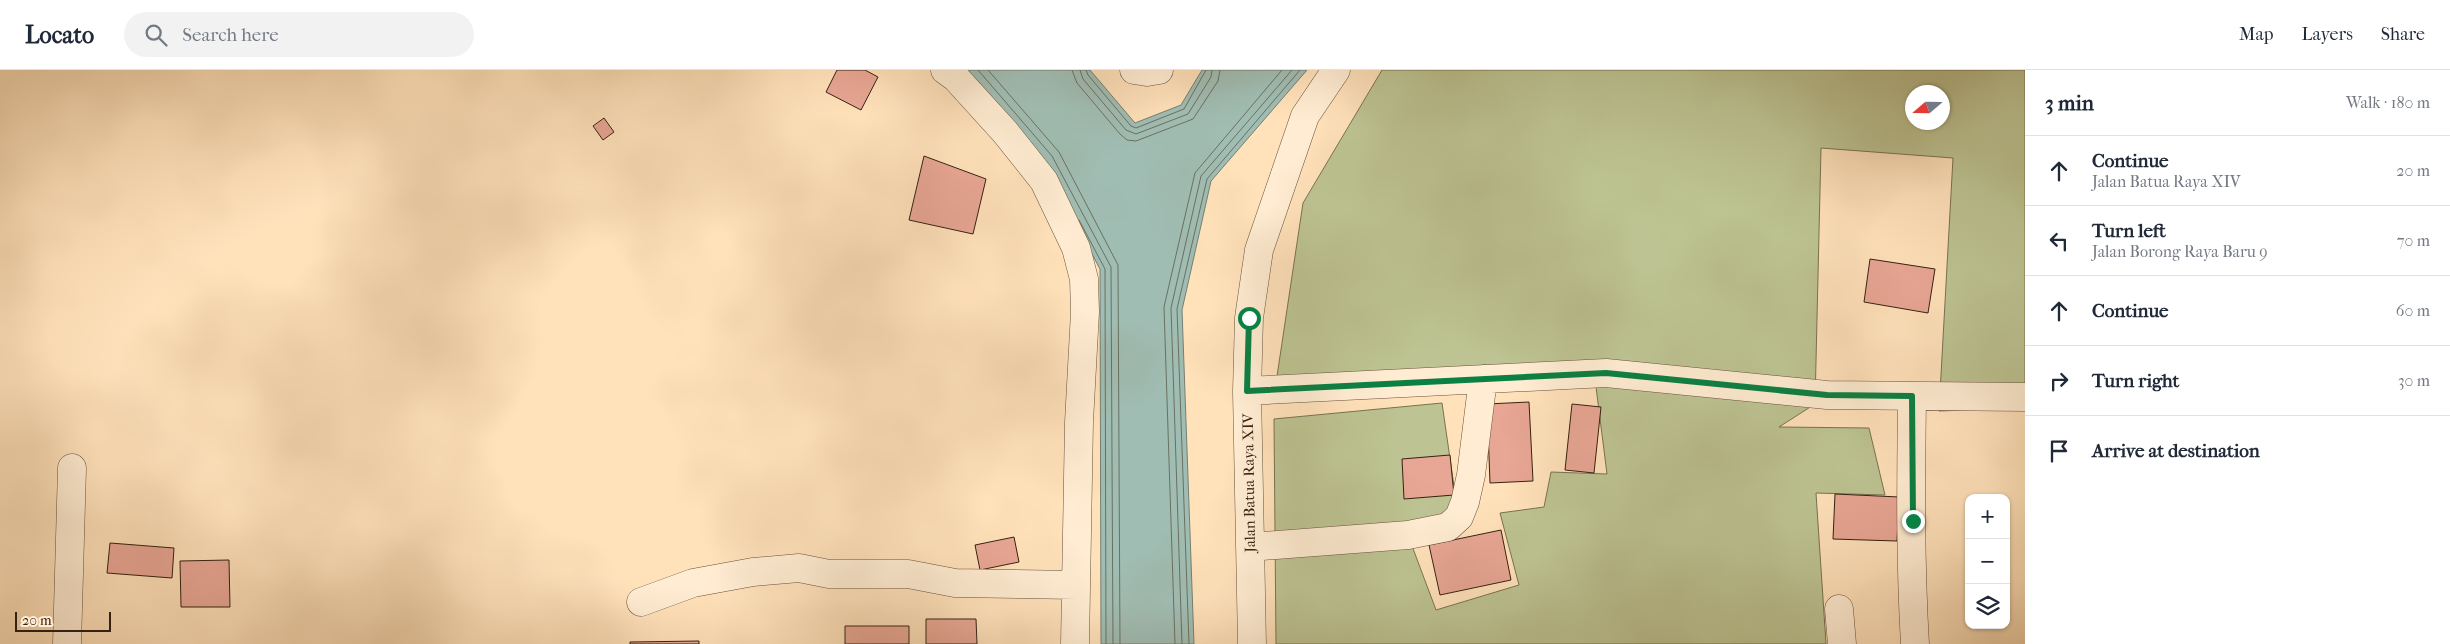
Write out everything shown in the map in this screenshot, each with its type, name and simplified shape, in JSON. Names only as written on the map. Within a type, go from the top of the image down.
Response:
[{"type":"street","points":[[945,70],[956,78],[1005,132],[1044,181],[1076,248],[1084,279],[1085,312],[1079,422],[1075,644]]},
{"type":"street","points":[[1134,70],[1147,72],[1159,70]]},
{"type":"street","name":"Jalan Batua Raya XIV","points":[[1252,644],[1247,391],[1249,318],[1258,250],[1305,116],[1336,70]]},
{"type":"street","points":[[1247,391],[1606,373],[1819,395],[2025,397]]},
{"type":"street","points":[[1250,547],[1408,535],[1448,526],[1459,517],[1465,502],[1471,475],[1483,379]]},
{"type":"street","points":[[1912,396],[1913,521],[1911,566],[1915,644]]},
{"type":"street","points":[[67,644],[72,468]]},
{"type":"street","points":[[641,602],[694,583],[753,572],[799,568],[829,574],[908,574],[955,583],[1076,584]]},
{"type":"street","points":[[1839,609],[1842,644]]},
{"type":"green space","points":[[1382,70],[2025,70],[2025,408],[1939,411],[1953,158],[1821,148],[1815,404],[1779,427],[1869,428],[1885,495],[1816,493],[1826,644],[1276,644],[1274,419],[1442,403],[1459,521],[1406,530],[1436,610],[1519,585],[1500,513],[1544,507],[1551,472],[1607,474],[1596,387],[1276,383],[1303,203]]},
{"type":"water","points":[[958,70],[1090,70],[1135,123],[1181,105],[1202,70],[1307,70],[1211,181],[1182,310],[1194,644],[1101,644],[1100,269],[1043,162]]},
{"type":"building","points":[[837,70],[865,70],[878,77],[861,110],[826,92]]},
{"type":"building","points":[[604,118],[614,132],[603,140],[593,126]]},
{"type":"building","points":[[924,156],[986,179],[973,234],[909,220]]},
{"type":"building","points":[[1870,259],[1935,269],[1928,313],[1864,302]]},
{"type":"building","points":[[1529,402],[1533,481],[1490,483],[1487,404]]},
{"type":"building","points":[[1572,404],[1601,407],[1594,473],[1565,470]]},
{"type":"building","points":[[1450,455],[1454,495],[1404,499],[1402,459]]},
{"type":"building","points":[[1835,494],[1899,497],[1897,541],[1833,539]]},
{"type":"building","points":[[1501,530],[1511,580],[1440,595],[1429,545]]},
{"type":"building","points":[[1014,537],[1019,562],[980,570],[975,545]]},
{"type":"building","points":[[110,543],[174,548],[172,578],[107,573]]},
{"type":"building","points":[[229,560],[230,607],[181,607],[180,561]]},
{"type":"building","points":[[926,619],[976,619],[977,644],[926,644]]},
{"type":"building","points":[[845,626],[909,626],[909,644],[845,644]]},
{"type":"building","points":[[699,641],[699,644],[630,644],[630,642]]},
{"type":"route","points":[[1249,318],[1247,391],[1606,373],[1784,392],[1827,395],[1912,396],[1913,521]]}]
